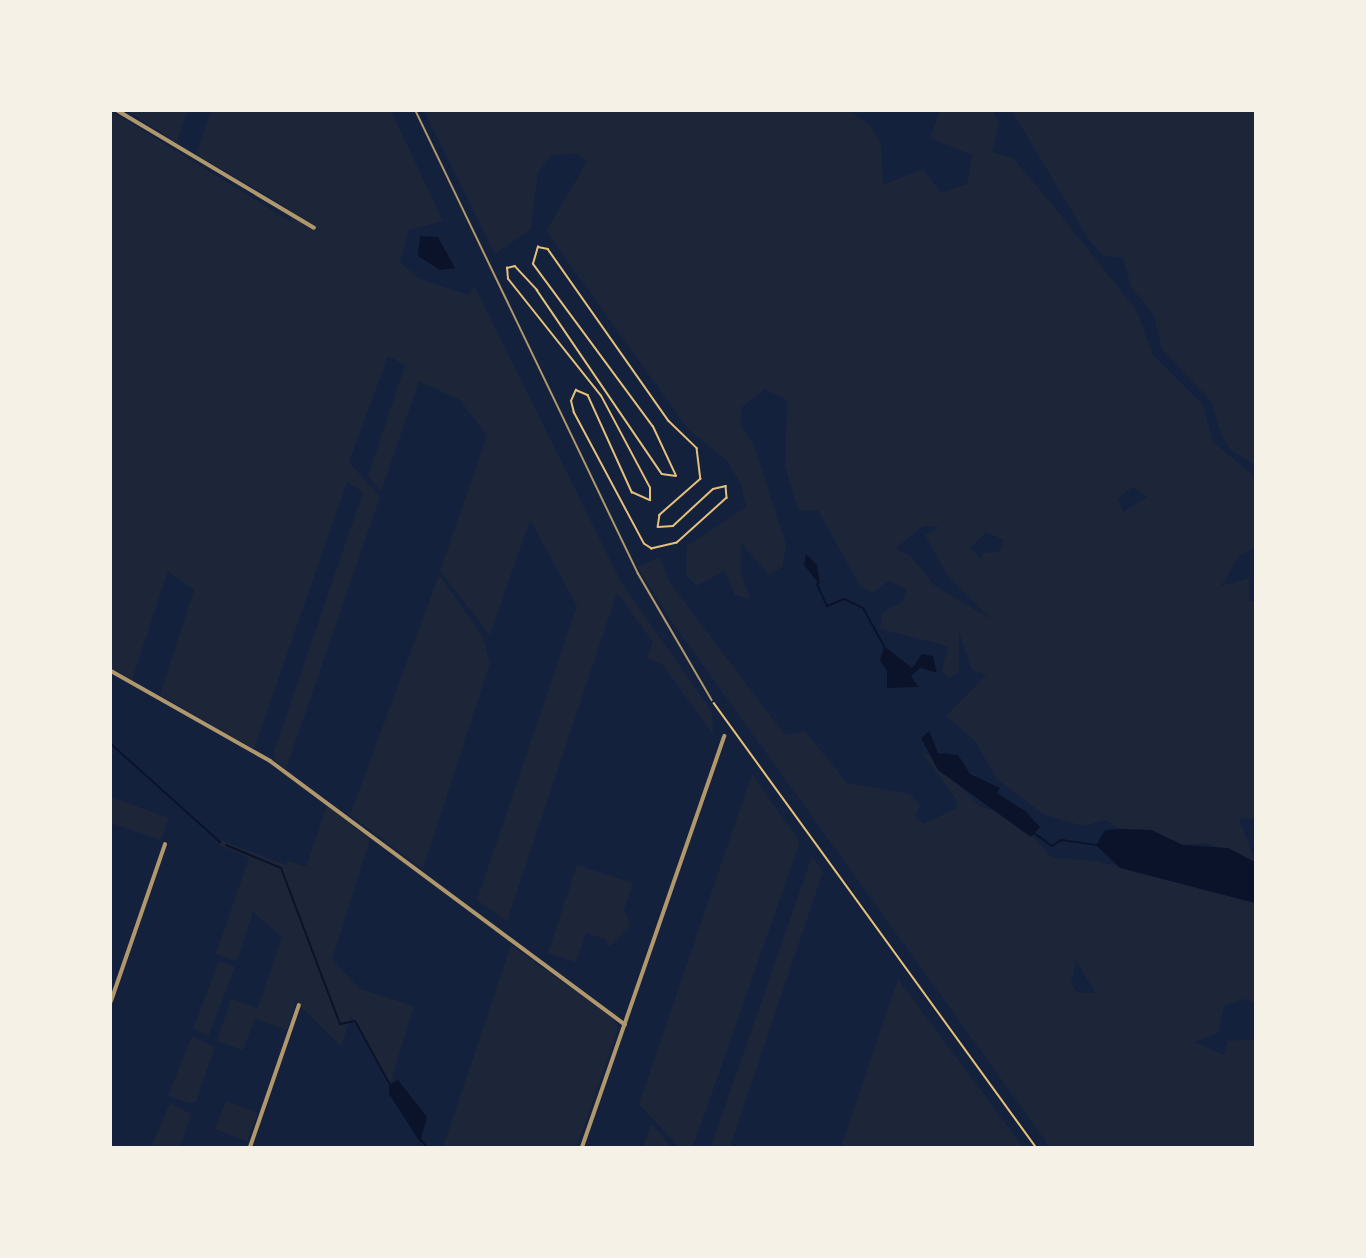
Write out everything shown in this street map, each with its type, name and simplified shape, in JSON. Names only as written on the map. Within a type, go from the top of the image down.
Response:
[{"type":"street","points":[[118,111],[314,228]]},
{"type":"street","points":[[111,670],[270,761],[625,1025]]},
{"type":"street","points":[[582,1147],[724,736]]},
{"type":"street","points":[[111,1001],[165,844]]},
{"type":"street","points":[[250,1147],[299,1005]]},
{"type":"lane","points":[[416,111],[638,573],[712,700]]},
{"type":"path","points":[[538,248],[548,249],[669,421],[697,448],[701,479],[660,515],[658,527],[673,526],[720,484],[728,493],[677,543],[652,549],[610,484],[574,413],[571,401],[576,390],[588,395],[632,492],[637,498],[652,498],[601,396],[525,305],[508,279],[511,266],[537,290],[662,474],[676,476],[676,469],[653,428],[533,264],[538,248]]},
{"type":"path","points":[[712,700],[1036,1147]]},
{"type":"shaded area","points":[[111,111],[293,223],[285,206],[196,155],[211,111],[391,111],[443,221],[409,230],[400,262],[419,279],[469,295],[474,285],[621,582],[712,712],[713,734],[662,664],[647,658],[653,642],[617,593],[507,921],[477,900],[577,606],[530,520],[490,635],[440,571],[487,436],[460,400],[419,381],[381,492],[368,476],[405,365],[388,356],[349,462],[380,497],[286,769],[272,758],[363,492],[347,482],[254,749],[160,695],[194,590],[168,571],[132,680],[111,668]]},
{"type":"shaded area","points":[[128,111],[187,111],[177,143]]},
{"type":"shaded area","points":[[424,111],[849,111],[870,125],[881,144],[883,185],[923,169],[941,193],[967,184],[972,155],[930,138],[940,111],[994,111],[999,126],[992,152],[1013,158],[1060,214],[1137,311],[1153,355],[1204,406],[1212,441],[1255,477],[1255,548],[1240,555],[1221,586],[1249,578],[1249,601],[1255,601],[1255,819],[1239,818],[1255,862],[1206,843],[1183,845],[1151,830],[1121,829],[1106,820],[1083,826],[1043,814],[997,779],[974,740],[946,716],[986,675],[972,670],[959,633],[959,672],[949,678],[942,671],[948,646],[880,629],[882,613],[903,601],[906,589],[889,581],[872,593],[860,586],[818,510],[798,510],[785,466],[787,400],[765,389],[742,407],[741,425],[754,445],[786,545],[782,567],[769,575],[741,543],[741,571],[750,599],[735,595],[725,571],[696,586],[686,575],[687,546],[746,507],[741,484],[726,460],[688,429],[546,231],[587,162],[578,154],[552,155],[538,172],[531,229],[495,254]],"holes":[[[1133,487],[1147,497],[1123,512],[1118,498]],[[923,526],[939,527],[925,535],[948,576],[991,619],[935,586],[910,555],[895,549]],[[986,532],[1004,540],[1000,552],[981,553],[983,561],[970,548]]]},
{"type":"shaded area","points":[[1012,111],[1255,111],[1255,465],[1232,451],[1222,437],[1211,401],[1162,349],[1154,315],[1131,287],[1123,258],[1102,255],[1090,241]]},
{"type":"shaded area","points":[[420,236],[438,237],[455,268],[440,270],[418,256]]},
{"type":"shaded area","points":[[806,554],[817,565],[820,585],[804,565]]},
{"type":"shaded area","points":[[660,557],[670,583],[785,735],[805,731],[847,783],[910,794],[920,805],[915,816],[923,824],[957,808],[957,800],[922,753],[931,755],[979,806],[1014,816],[1052,858],[1097,861],[1255,903],[1255,1003],[1244,999],[1224,1006],[1218,1033],[1194,1042],[1224,1055],[1228,1041],[1255,1039],[1255,1147],[1050,1147],[675,626],[637,567]],"holes":[[[1076,960],[1096,993],[1078,993],[1071,983]]]},
{"type":"shaded area","points":[[439,575],[482,635],[490,663],[423,869],[350,815]]},
{"type":"shaded area","points":[[884,646],[912,668],[922,654],[933,656],[937,673],[920,668],[911,676],[918,687],[887,688],[887,671],[880,660]]},
{"type":"shaded area","points":[[929,731],[938,753],[958,755],[970,774],[1000,788],[997,793],[1025,811],[1040,827],[1031,837],[938,770],[921,738]]},
{"type":"shaded area","points":[[752,774],[800,842],[693,1147],[679,1147],[639,1104]]},
{"type":"shaded area","points":[[111,797],[169,818],[161,840],[111,823]]},
{"type":"shaded area","points":[[327,805],[370,839],[332,960],[360,989],[414,1006],[389,1087],[351,1016],[341,1046],[296,1002],[287,1030],[255,1019],[243,1050],[217,1041],[231,999],[258,1008],[282,937],[253,912],[237,961],[216,954],[249,858],[219,845],[221,840],[286,865],[288,861],[306,867]]},
{"type":"shaded area","points":[[1105,830],[1151,830],[1183,845],[1228,848],[1255,862],[1255,903],[1120,868],[1096,845]]},
{"type":"shaded area","points":[[812,856],[823,872],[730,1147],[711,1147]]},
{"type":"shaded area","points":[[577,865],[633,883],[624,910],[631,926],[609,947],[605,939],[586,933],[576,962],[548,953]]},
{"type":"shaded area","points":[[511,945],[612,1017],[618,1029],[577,1147],[443,1147]]},
{"type":"shaded area","points":[[219,961],[235,967],[209,1035],[193,1029]]},
{"type":"shaded area","points":[[898,979],[1019,1142],[1023,1147],[841,1147]]},
{"type":"shaded area","points":[[192,1036],[215,1047],[196,1102],[190,1103],[168,1096]]},
{"type":"shaded area","points":[[398,1080],[427,1117],[420,1142],[389,1094],[389,1085]]},
{"type":"shaded area","points":[[226,1101],[258,1113],[247,1141],[215,1129]]},
{"type":"shaded area","points":[[170,1103],[191,1114],[180,1147],[151,1147]]},
{"type":"shaded area","points":[[651,1124],[672,1147],[643,1147]]},
{"type":"waterway","points":[[817,584],[827,606],[844,599],[863,608],[884,646]]},
{"type":"waterway","points":[[111,744],[220,842]]},
{"type":"waterway","points":[[1034,833],[1052,846],[1061,840],[1096,845]]},
{"type":"waterway","points":[[226,845],[281,868],[340,1024],[355,1021],[390,1085]]},
{"type":"waterway","points":[[421,1140],[427,1147]]}]
